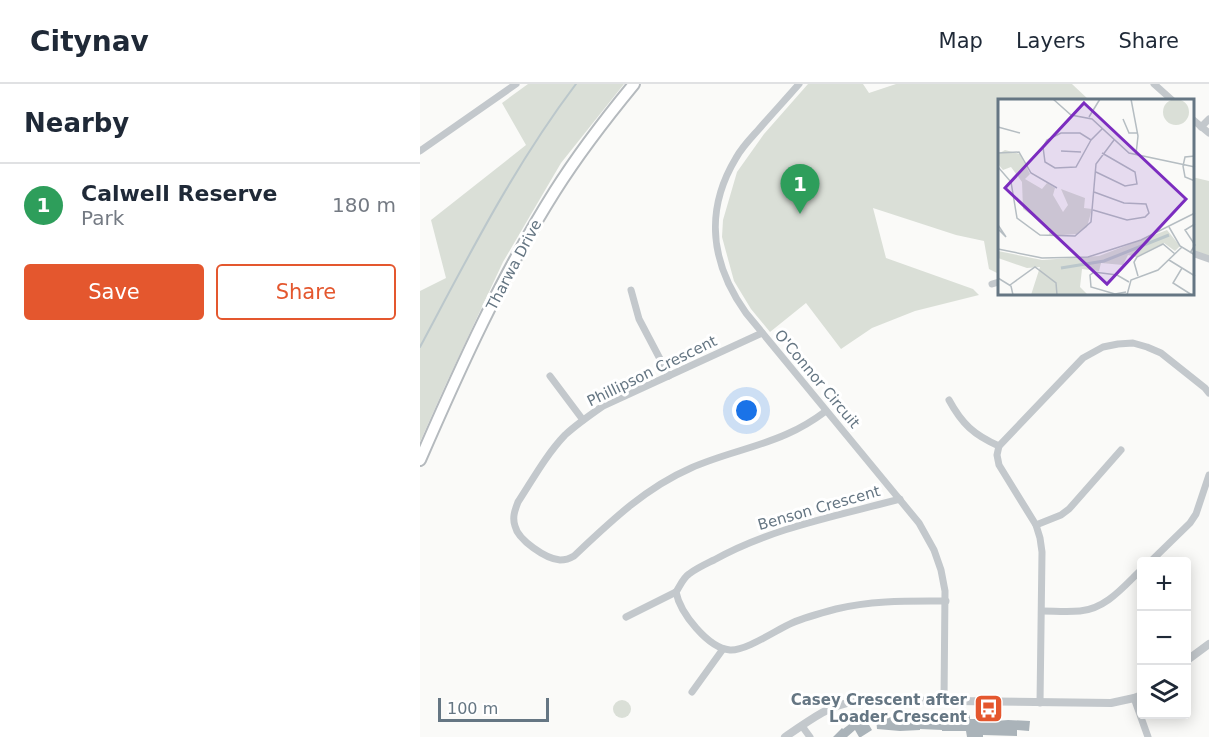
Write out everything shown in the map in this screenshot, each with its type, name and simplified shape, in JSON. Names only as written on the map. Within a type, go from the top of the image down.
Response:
[{"type":"main road","name":"Tharwa Drive","points":[[420,460],[463,366],[526,240],[588,142],[634,84]]},
{"type":"street","points":[[420,151],[516,84]]},
{"type":"street","name":"O'Connor Circuit","points":[[799,84],[742,149],[726,176],[716,216],[719,258],[734,296],[919,523],[934,550],[941,570],[945,601],[944,701]]},
{"type":"street","points":[[1155,84],[1171,99]]},
{"type":"street","points":[[1201,127],[1209,119]]},
{"type":"street","points":[[1194,121],[1209,133]]},
{"type":"street","points":[[1194,253],[1209,259]]},
{"type":"street","points":[[631,290],[639,319],[669,376]]},
{"type":"street","name":"Phillipson Crescent","points":[[762,333],[603,406],[583,420],[551,452],[518,502],[514,511],[514,525],[521,538],[556,560],[567,560],[628,506],[663,482],[702,464],[785,435],[807,425],[826,411]]},
{"type":"street","points":[[1040,703],[1042,552],[1040,538],[1036,525],[999,465],[997,455],[999,446],[1083,358],[1103,347],[1132,344],[1161,353],[1209,393]]},
{"type":"street","points":[[550,376],[583,420]]},
{"type":"street","points":[[949,400],[957,415],[969,429],[999,446]]},
{"type":"street","points":[[1036,525],[1069,509],[1121,450]]},
{"type":"street","points":[[1154,557],[1190,523],[1196,514],[1209,475]]},
{"type":"street","name":"Benson Crescent","points":[[676,592],[689,574],[750,542],[781,531],[900,499]]},
{"type":"street","points":[[1042,611],[1092,609],[1104,604],[1137,574]]},
{"type":"street","points":[[626,617],[676,592],[680,607],[710,642],[723,649],[733,650],[743,648],[794,622],[837,609],[881,602],[945,601]]},
{"type":"street","points":[[1191,657],[1209,644]]},
{"type":"street","points":[[692,692],[723,649]]},
{"type":"street","points":[[786,737],[825,710],[850,701],[1111,703],[1137,697]]},
{"type":"street","points":[[1144,719],[1148,737]]},
{"type":"street","points":[[802,726],[810,737]]},
{"type":"shaded area","points":[[528,84],[624,84],[561,163],[503,262],[420,442],[420,291],[446,278],[431,220],[526,145],[502,103]]},
{"type":"shaded area","points":[[808,84],[863,84],[869,93],[896,84],[1072,84],[1088,99],[998,99],[998,274],[989,269],[984,241],[956,235],[873,208],[886,258],[973,289],[979,295],[915,311],[872,328],[841,349],[806,303],[770,332],[751,309],[734,281],[722,237],[723,220],[737,172],[764,134]]},
{"type":"shaded area","points":[[1194,177],[1209,181],[1209,257],[1194,251]]},
{"type":"shaded area","points":[[622,700],[628,703],[631,709],[628,715],[622,718],[616,715],[613,709],[616,703]]},
{"type":"building","points":[[970,715],[970,719],[983,719],[983,722],[1030,721],[1029,731],[1017,730],[1017,736],[967,737],[966,731],[877,729],[876,717],[929,721],[930,718],[940,718],[940,721],[952,721],[952,719],[964,720],[963,716]]},
{"type":"building","points":[[859,717],[861,720],[865,718],[872,730],[861,737],[855,730],[847,737],[833,737],[842,728]]},
{"type":"waterway","points":[[420,347],[512,180],[553,115],[576,84]]},
{"type":"place","name":"Calwell Reserve","points":[[800,214]]},
{"type":"place","name":"Casey Crescent after Loader Crescent","points":[[988,709]]}]
